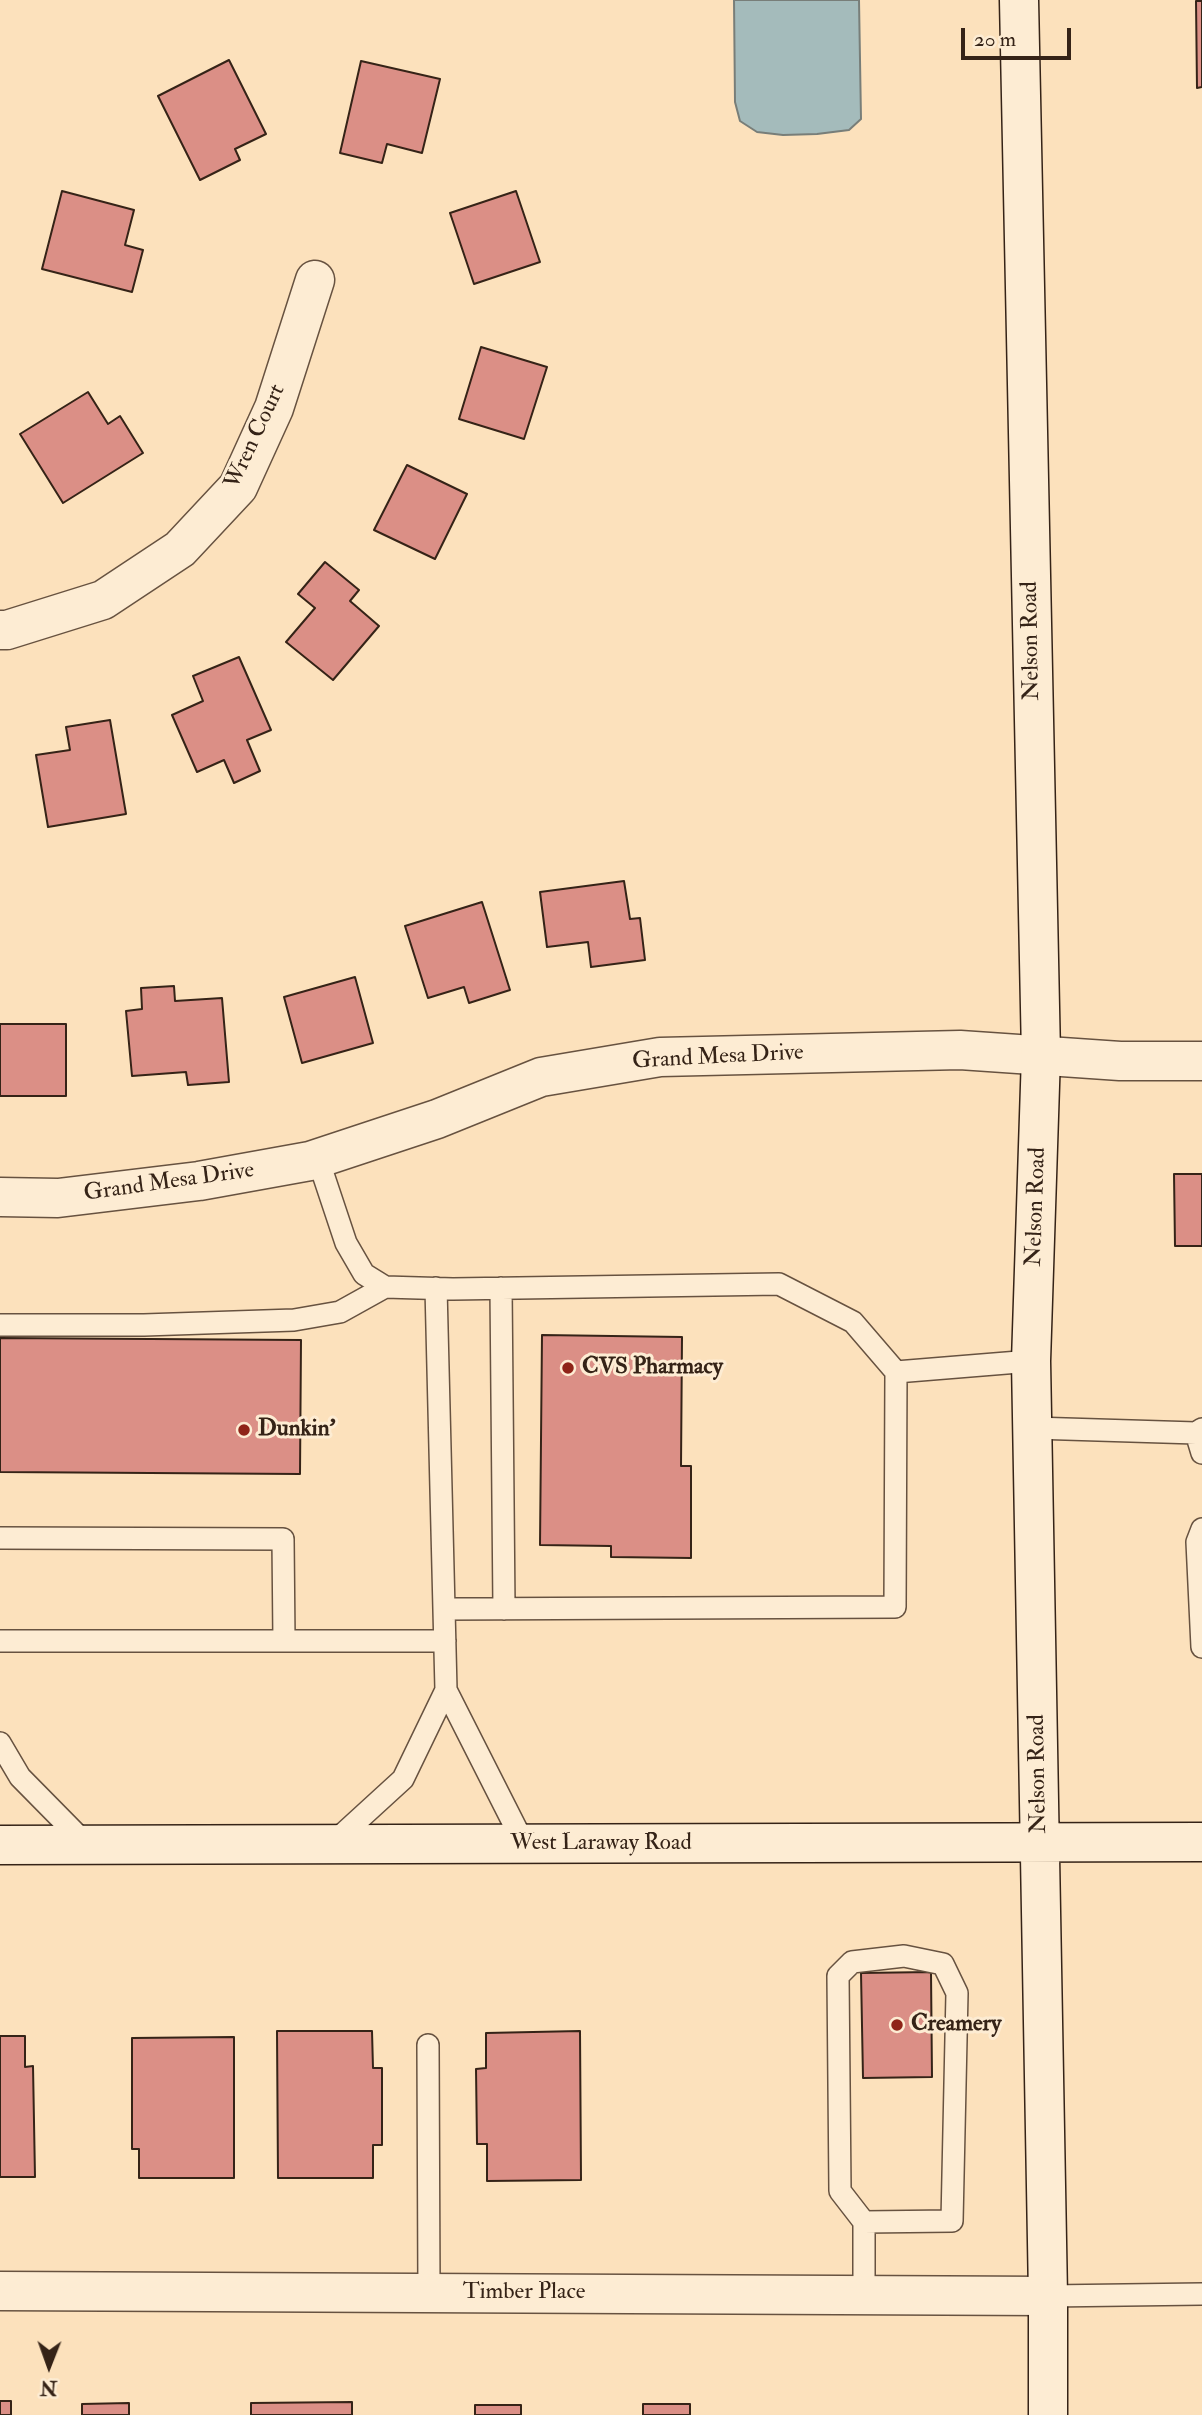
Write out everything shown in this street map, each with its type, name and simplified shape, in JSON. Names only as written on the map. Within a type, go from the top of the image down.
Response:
[{"type":"street","name":"Nelson Road","points":[[1019,0],[1041,1055],[1031,1361],[1048,2415]]},
{"type":"street","name":"Wren Court","points":[[0,630],[103,600],[180,549],[239,487],[274,408],[315,279]]},
{"type":"street","name":"Grand Mesa Drive","points":[[0,1198],[58,1198],[199,1181],[318,1159],[437,1119],[541,1077],[660,1057],[960,1050],[1120,1061],[1202,1061]]},
{"type":"street","name":"West Laraway Road","points":[[0,1846],[1202,1842]]},
{"type":"street","name":"Timber Place","points":[[0,2291],[1048,2296]]},
{"type":"lane","points":[[318,1159],[346,1243],[364,1273],[385,1287]]},
{"type":"lane","points":[[0,1325],[144,1325],[294,1320],[340,1312],[385,1287],[779,1284],[853,1322],[896,1372],[895,1607],[444,1609]]},
{"type":"lane","points":[[501,1287],[504,1609]]},
{"type":"lane","points":[[436,1288],[446,1690],[524,1844]]},
{"type":"lane","points":[[896,1372],[1031,1361]]},
{"type":"lane","points":[[1033,1428],[1200,1438]]},
{"type":"lane","points":[[1202,1529],[1197,1542],[1202,1647]]},
{"type":"lane","points":[[0,1538],[283,1539],[284,1641]]},
{"type":"lane","points":[[0,1641],[445,1641]]},
{"type":"lane","points":[[331,1845],[403,1779],[446,1690]]},
{"type":"lane","points":[[0,1743],[20,1777],[87,1845]]},
{"type":"lane","points":[[864,2222],[952,2221],[957,1993],[943,1964],[904,1956],[852,1962],[838,1976],[840,2191],[864,2222],[864,2294]]},
{"type":"lane","points":[[428,2045],[429,2293]]},
{"type":"lane","points":[[1048,2296],[1202,2294]]},
{"type":"water","points":[[734,0],[859,0],[861,119],[849,130],[783,135],[757,132],[740,121],[735,102]]},
{"type":"building","points":[[1196,1],[1202,1],[1202,87],[1197,88]]},
{"type":"building","points":[[229,60],[266,134],[235,149],[240,160],[200,180],[158,96]]},
{"type":"building","points":[[361,61],[440,79],[422,153],[387,144],[382,163],[340,153]]},
{"type":"building","points":[[62,191],[134,210],[125,245],[143,250],[132,292],[42,269]]},
{"type":"building","points":[[516,191],[540,262],[474,284],[450,213]]},
{"type":"building","points":[[481,347],[547,367],[524,439],[459,419]]},
{"type":"building","points":[[88,392],[108,424],[120,416],[143,453],[63,503],[20,434]]},
{"type":"building","points":[[407,465],[467,494],[435,559],[374,530]]},
{"type":"building","points":[[325,562],[359,590],[350,601],[379,626],[333,680],[286,642],[315,608],[298,594]]},
{"type":"building","points":[[239,657],[271,730],[247,740],[260,771],[234,783],[224,760],[197,772],[172,715],[203,701],[193,676]]},
{"type":"building","points":[[110,720],[126,814],[48,827],[36,755],[70,750],[66,727]]},
{"type":"building","points":[[624,881],[630,919],[640,918],[645,960],[591,967],[588,942],[547,947],[540,892]]},
{"type":"building","points":[[482,902],[510,990],[469,1003],[464,987],[428,998],[405,926]]},
{"type":"building","points":[[355,977],[373,1043],[302,1063],[284,997]]},
{"type":"building","points":[[174,986],[175,1001],[222,998],[229,1082],[188,1085],[186,1072],[132,1076],[126,1011],[142,1009],[141,988]]},
{"type":"building","points":[[0,1024],[66,1024],[66,1096],[0,1096]]},
{"type":"building","points":[[1174,1174],[1202,1174],[1202,1246],[1175,1246]]},
{"type":"building","name":"CVS Pharmacy","points":[[542,1335],[682,1337],[681,1466],[691,1466],[691,1558],[611,1557],[611,1546],[540,1545]]},
{"type":"building","points":[[0,1338],[301,1340],[300,1474],[0,1472]]},
{"type":"building","name":"Creamery","points":[[931,1972],[932,2077],[863,2078],[861,1973]]},
{"type":"building","points":[[277,2031],[372,2031],[373,2068],[382,2068],[382,2145],[373,2145],[373,2178],[278,2178]]},
{"type":"building","points":[[580,2031],[581,2180],[487,2181],[487,2144],[477,2144],[476,2069],[486,2068],[486,2033]]},
{"type":"building","points":[[0,2036],[25,2036],[25,2067],[33,2066],[35,2177],[0,2177]]},
{"type":"building","points":[[234,2037],[234,2178],[139,2178],[139,2149],[132,2149],[132,2038]]},
{"type":"building","points":[[0,2401],[11,2401],[11,2415],[0,2415]]},
{"type":"building","points":[[352,2402],[352,2415],[251,2415],[251,2403]]},
{"type":"building","points":[[129,2403],[129,2415],[82,2415],[82,2404]]},
{"type":"building","points":[[643,2404],[690,2404],[690,2415],[643,2415]]},
{"type":"building","points":[[475,2405],[521,2405],[521,2415],[475,2415]]},
{"type":"place","name":"CVS Pharmacy","points":[[568,1368]]},
{"type":"place","name":"Dunkin'","points":[[244,1430]]},
{"type":"place","name":"Creamery","points":[[897,2025]]}]
